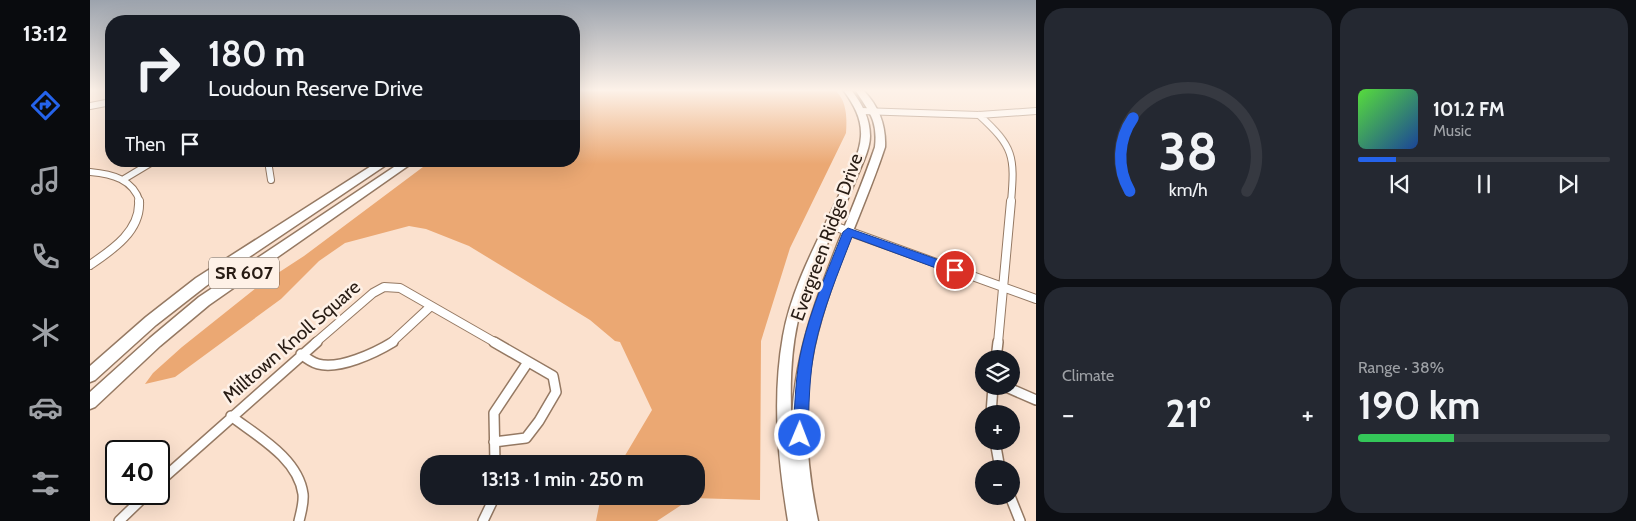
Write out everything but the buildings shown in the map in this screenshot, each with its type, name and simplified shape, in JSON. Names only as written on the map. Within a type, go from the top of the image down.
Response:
[{"type":"main road","name":"SR 607","points":[[90,375],[151,321],[201,282],[378,167]]},
{"type":"main road","name":"SR 607","points":[[90,402],[155,342],[204,301],[401,167]]},
{"type":"street","name":"Evergreen Ridge Drive","points":[[796,521],[791,494],[786,425],[785,384],[790,327],[801,294],[865,142],[866,128],[862,115]]},
{"type":"street","name":"Evergreen Ridge Drive","points":[[810,521],[801,449],[800,421],[804,372],[818,312],[880,147],[881,128],[877,115]]},
{"type":"street","points":[[979,115],[1006,142],[1013,161],[1014,170],[997,350]]},
{"type":"street","points":[[124,179],[144,167]]},
{"type":"street","points":[[269,167],[271,180]]},
{"type":"street","points":[[90,172],[111,174],[124,179],[134,186],[140,197],[140,210],[133,226],[90,265]]},
{"type":"street","points":[[831,225],[1036,299]]},
{"type":"street","name":"Milltown Knoll Square","points":[[170,472],[301,354],[373,293],[384,287],[400,288],[553,376],[556,392],[539,421],[526,438],[494,442]]},
{"type":"street","points":[[301,354],[313,364],[324,366],[367,357],[383,350],[431,306]]},
{"type":"street","points":[[495,455],[494,413],[528,362]]},
{"type":"street","points":[[1020,393],[1036,400]]},
{"type":"street","points":[[231,416],[290,464],[300,479],[303,495],[299,521]]},
{"type":"street","points":[[119,521],[135,505]]},
{"type":"street","points":[[483,521],[491,505]]},
{"type":"street","points":[[1014,505],[1020,521]]},
{"type":"shaded area","points":[[580,115],[846,115],[846,133],[790,248],[761,341],[760,500],[705,498],[705,455],[625,455],[652,410],[620,342],[615,341],[590,320],[469,246],[426,229],[409,226],[345,243],[319,261],[281,299],[175,377],[145,384],[153,373],[182,347],[261,284],[304,256],[423,167],[580,167]]},
{"type":"shaded area","points":[[599,505],[681,505],[657,521],[596,521]]},
{"type":"route","points":[[800,435],[804,372],[808,346],[818,312],[848,232],[955,270]]}]
